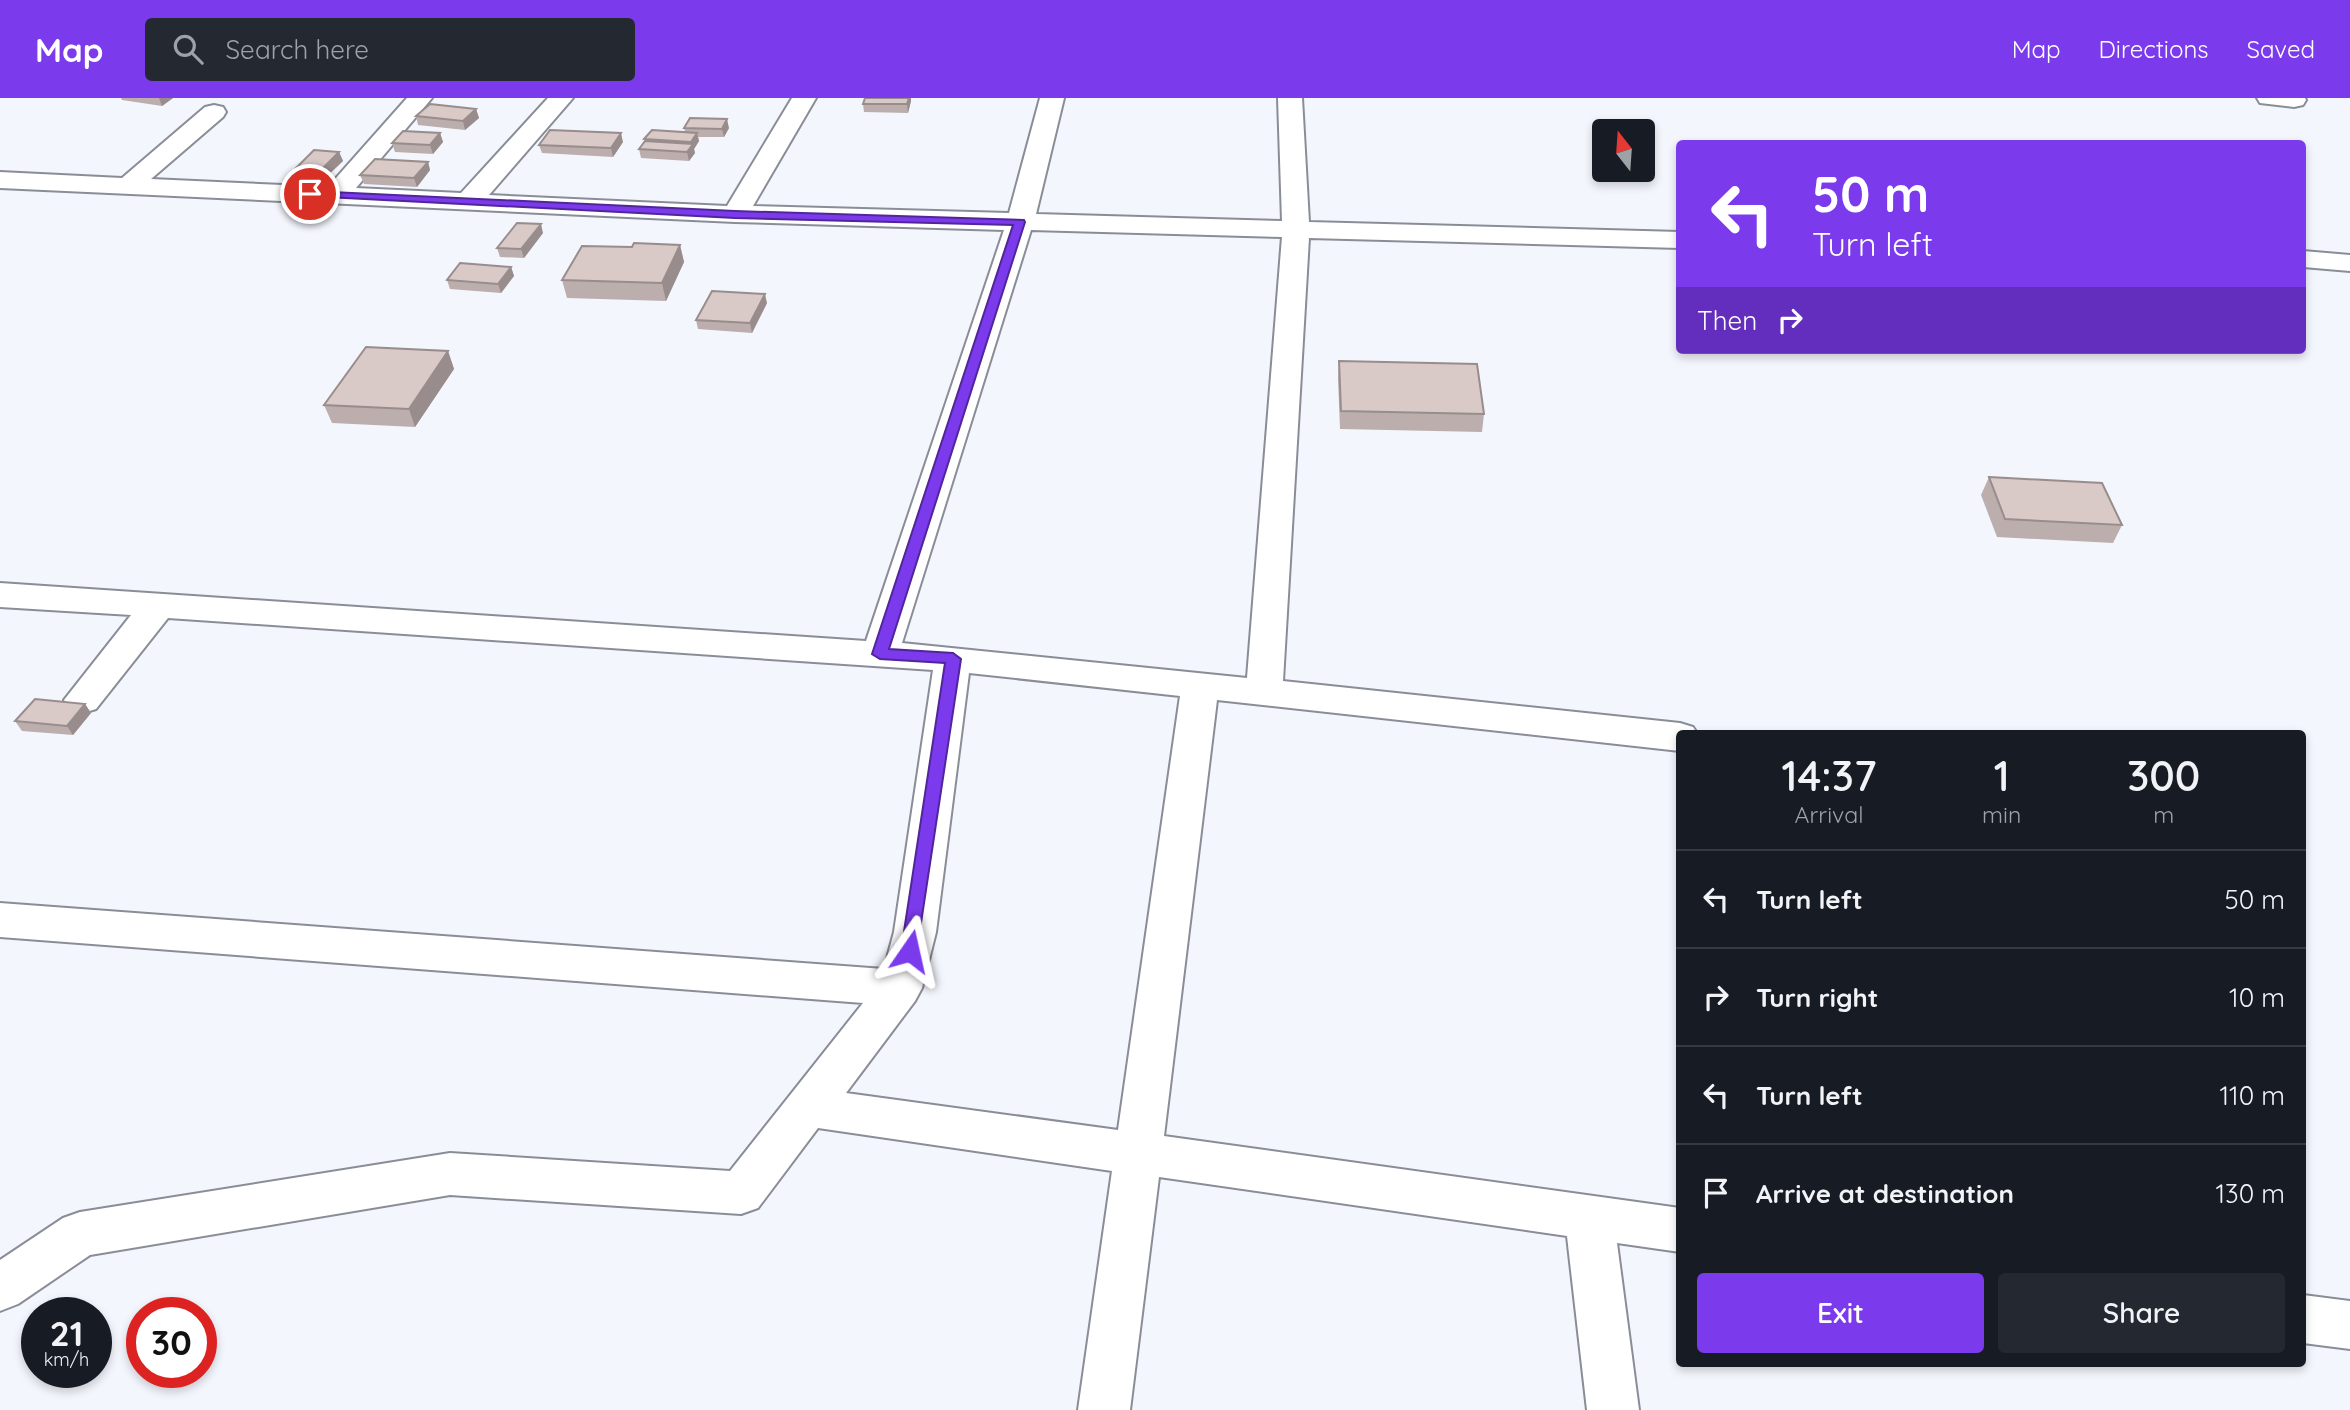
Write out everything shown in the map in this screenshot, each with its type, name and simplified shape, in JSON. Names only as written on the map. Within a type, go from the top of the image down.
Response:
[{"type":"street","points":[[336,195],[420,98]]},
{"type":"street","points":[[468,202],[561,98]]},
{"type":"street","points":[[735,214],[804,98]]},
{"type":"street","points":[[880,654],[1020,222],[1052,98]]},
{"type":"street","points":[[1264,692],[1296,230],[1290,98]]},
{"type":"street","points":[[2269,98],[2294,100]]},
{"type":"street","points":[[130,184],[214,111]]},
{"type":"street","points":[[0,180],[735,214],[1676,240]]},
{"type":"street","points":[[2306,259],[2350,263]]},
{"type":"street","points":[[0,595],[953,659],[1676,737]]},
{"type":"street","points":[[83,701],[158,606]]},
{"type":"street","points":[[0,1288],[80,1234],[450,1174],[741,1193],[900,988],[915,932],[953,659]]},
{"type":"street","points":[[1104,1410],[1200,685]]},
{"type":"street","points":[[0,919],[900,988]]},
{"type":"street","points":[[807,1107],[1676,1229]]},
{"type":"street","points":[[1589,1217],[1613,1410]]},
{"type":"street","points":[[2306,1319],[2350,1325]]},
{"type":"building","points":[[865,98],[909,98],[907,104],[863,104]]},
{"type":"building","points":[[430,104],[476,109],[463,121],[416,116]]},
{"type":"building","points":[[690,118],[727,119],[722,129],[684,128]]},
{"type":"building","points":[[550,130],[621,133],[611,148],[539,145]]},
{"type":"building","points":[[652,130],[697,133],[691,142],[644,139]]},
{"type":"building","points":[[403,131],[440,133],[430,145],[392,143]]},
{"type":"building","points":[[645,141],[693,144],[687,152],[639,149]]},
{"type":"building","points":[[314,150],[339,152],[320,171],[294,170]]},
{"type":"building","points":[[375,159],[428,162],[414,178],[360,175]]},
{"type":"building","points":[[517,223],[541,224],[521,249],[497,248]]},
{"type":"building","points":[[634,243],[680,245],[662,283],[562,280],[582,246],[632,247]]},
{"type":"building","points":[[460,263],[511,267],[498,284],[447,280]]},
{"type":"building","points":[[712,291],[765,294],[750,323],[696,320]]},
{"type":"building","points":[[366,347],[448,351],[409,409],[324,405]]},
{"type":"building","points":[[1339,361],[1477,364],[1484,414],[1341,411]]},
{"type":"building","points":[[1989,477],[2102,483],[2122,525],[2005,519]]},
{"type":"building","points":[[35,699],[85,704],[67,726],[15,721]]},
{"type":"route","points":[[310,194],[735,214],[1020,222],[880,654],[953,659],[915,932],[910,951]]}]
